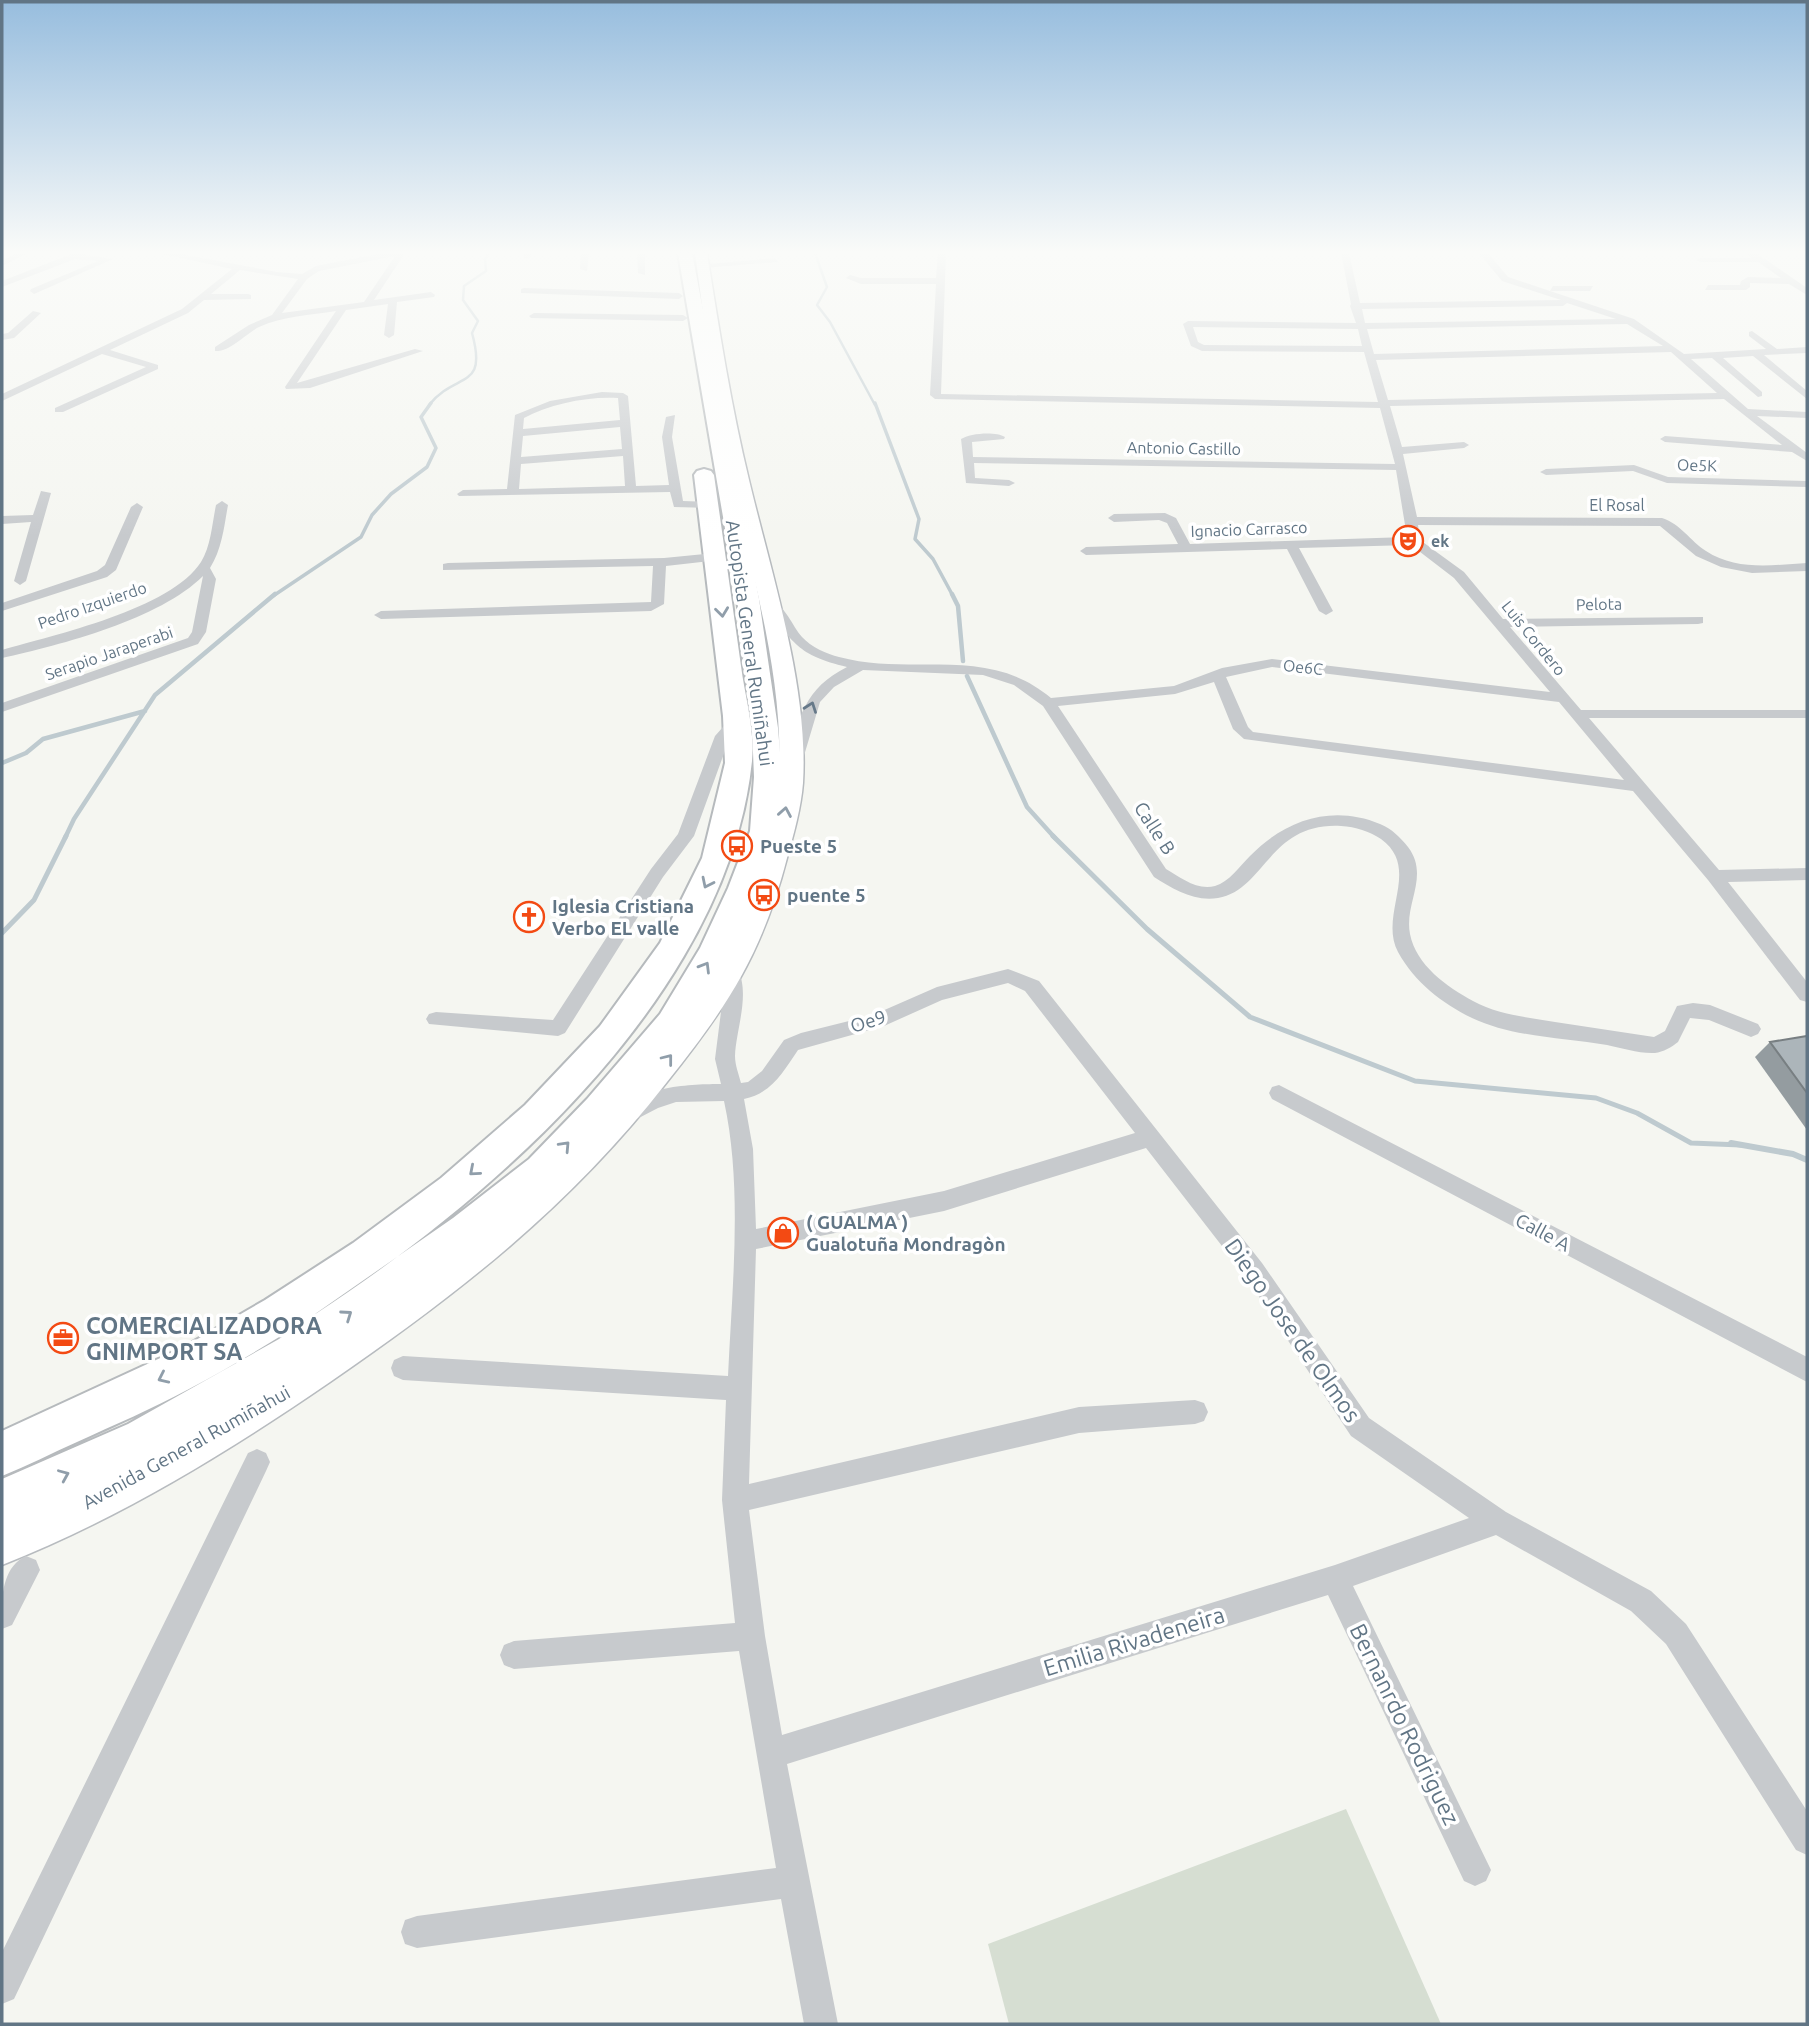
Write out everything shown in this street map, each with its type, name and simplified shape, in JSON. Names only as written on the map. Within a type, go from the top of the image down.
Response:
[{"type":"highway","name":"Autopista General Rumiñahui","points":[[2,1454],[194,1364],[292,1307],[430,1208],[523,1128],[586,1065],[647,991],[686,928],[713,871],[729,819],[739,760],[687,348]]},
{"type":"highway","name":"Autopista General Rumiñahui","points":[[2,1502],[144,1440],[282,1360],[467,1230],[542,1170],[600,1109],[672,1023],[715,950],[743,888],[764,831],[768,777],[765,728],[748,599],[710,348]]},
{"type":"main road","name":"Avenida General Rumiñahui","points":[[14,1557],[49,1523],[182,1454],[314,1373],[466,1264],[575,1168],[620,1120],[685,1037],[730,973],[750,934],[764,895],[783,824],[792,770],[783,679],[770,604],[738,472],[714,348]]},
{"type":"street","points":[[2,398],[110,348]]},
{"type":"street","points":[[316,348],[290,387],[306,386],[418,351]]},
{"type":"street","points":[[937,348],[935,395],[939,397],[1382,404],[1727,396]]},
{"type":"street","points":[[1231,348],[1368,353],[1673,349],[1745,412],[1807,458]]},
{"type":"street","points":[[1366,348],[1396,451],[1414,541]]},
{"type":"street","points":[[1769,348],[1775,352]]},
{"type":"street","points":[[1682,356],[1807,350]]},
{"type":"street","points":[[59,410],[155,367],[103,351]]},
{"type":"street","points":[[1755,353],[1807,396]]},
{"type":"street","points":[[1715,356],[1758,394]]},
{"type":"street","points":[[1700,373],[1733,374]]},
{"type":"street","points":[[513,492],[519,417],[529,411],[586,397],[616,394],[623,396],[631,489]]},
{"type":"street","points":[[1745,412],[1807,415]]},
{"type":"street","points":[[671,417],[667,437],[678,504],[708,505]]},
{"type":"street","points":[[517,433],[625,424]]},
{"type":"street","points":[[1000,437],[966,439],[970,481],[1009,484]]},
{"type":"street","points":[[1665,439],[1793,449]]},
{"type":"street","points":[[1781,440],[1807,439]]},
{"type":"street","points":[[1396,451],[1464,445]]},
{"type":"street","points":[[515,461],[627,452]]},
{"type":"street","name":"Antonio Castillo","points":[[968,460],[1399,467]]},
{"type":"street","name":"Oe5K","points":[[1546,472],[1634,468],[1667,480],[1807,484]]},
{"type":"street","points":[[463,494],[675,488]]},
{"type":"street","points":[[20,581],[44,493]]},
{"type":"street","points":[[203,569],[209,560],[222,505]]},
{"type":"street","points":[[2,608],[102,574],[111,567],[137,508]]},
{"type":"street","points":[[1114,518],[1161,516],[1172,521],[1186,548]]},
{"type":"street","points":[[2,520],[37,518]]},
{"type":"street","name":"El Rosal","points":[[1412,521],[1654,521],[1668,524],[1697,551],[1723,564],[1755,570],[1807,568]]},
{"type":"street","name":"Ignacio Carrasco","points":[[1086,551],[1414,541]]},
{"type":"street","name":"Luis Cordero","points":[[1414,541],[1459,575],[1714,876],[1807,994]]},
{"type":"street","points":[[1291,545],[1326,611]]},
{"type":"street","points":[[448,568],[660,562],[715,557]]},
{"type":"street","points":[[381,615],[651,607],[657,604],[660,562]]},
{"type":"street","name":"Pedro Izquierdo","points":[[2,654],[118,618],[160,600],[203,569]]},
{"type":"street","name":"Serapio Jaraperabi","points":[[4,703],[193,641],[199,632],[210,579],[208,572],[203,569]]},
{"type":"street","name":"Calle B","points":[[770,604],[790,633],[806,648],[828,659],[860,666],[963,669],[994,673],[1022,682],[1048,703],[1160,873],[1175,884],[1194,891],[1213,893],[1233,887],[1282,836],[1318,822],[1336,820],[1371,826],[1391,838],[1405,852],[1410,866],[1400,932],[1414,962],[1428,978],[1476,1012],[1496,1020],[1654,1045],[1666,1043],[1674,1037],[1678,1018],[1684,1011],[1693,1009],[1703,1010],[1751,1030]]},
{"type":"street","name":"Pelota","points":[[1500,623],[1698,620]]},
{"type":"street","name":"Oe6C","points":[[1048,703],[1175,690],[1246,666],[1284,664],[1561,698]]},
{"type":"street","name":"Calle B","points":[[792,770],[812,699],[834,678],[860,666]]},
{"type":"street","points":[[1218,674],[1241,729],[1250,736],[1639,787]]},
{"type":"street","points":[[1577,714],[1807,713]]},
{"type":"street","points":[[436,1019],[558,1028],[657,873],[686,836],[723,736],[736,721]]},
{"type":"street","points":[[1714,876],[1807,874]]},
{"type":"street","points":[[730,973],[733,996],[725,1059],[742,1149],[745,1241],[735,1500],[751,1636],[770,1754],[792,1882],[821,2024]]},
{"type":"street","name":"Oe9","points":[[733,1093],[753,1088],[769,1077],[791,1045],[808,1038],[877,1021],[937,994],[1008,976],[1020,979]]},
{"type":"street","name":"Diego Jose de Olmos","points":[[1020,979],[1032,986],[1254,1270],[1360,1427],[1497,1521],[1641,1601],[1676,1634],[1807,1839]]},
{"type":"street","points":[[620,1120],[652,1101],[676,1094],[733,1093]]},
{"type":"street","name":"Calle A","points":[[1279,1093],[1807,1370]]},
{"type":"street","points":[[745,1241],[944,1201],[1149,1138]]},
{"type":"street","points":[[403,1368],[738,1389]]},
{"type":"street","points":[[735,1500],[1079,1420],[1195,1412]]},
{"type":"street","points":[[2,1987],[257,1462]]},
{"type":"street","name":"Emilia Rivadeneira","points":[[770,1754],[1335,1579],[1497,1521]]},
{"type":"street","points":[[2,1615],[14,1557]]},
{"type":"street","name":"Bernanrdo Rodriguez","points":[[1335,1579],[1475,1870]]},
{"type":"street","points":[[514,1655],[751,1636]]},
{"type":"street","points":[[417,1932],[792,1882]]},
{"type":"shaded area","points":[[1346,1809],[1441,2024],[1009,2024],[988,1944]]},
{"type":"building","points":[[1807,1036],[1807,1093],[1770,1042]]},
{"type":"waterway","points":[[431,403],[473,372],[476,364],[475,348]]},
{"type":"waterway","points":[[844,348],[875,405]]},
{"type":"waterway","points":[[273,596],[361,537],[372,515],[391,494],[427,467],[436,448],[421,417],[431,403]]},
{"type":"waterway","points":[[875,403],[919,519],[915,539],[933,559],[953,596]]},
{"type":"waterway","points":[[144,711],[155,695],[275,594]]},
{"type":"waterway","points":[[953,596],[958,606],[963,661]]},
{"type":"waterway","points":[[967,676],[1027,807],[1055,838]]},
{"type":"waterway","points":[[2,763],[26,753],[43,739],[144,711]]},
{"type":"waterway","points":[[65,838],[74,819],[144,711]]},
{"type":"waterway","points":[[2,933],[34,900],[65,838]]},
{"type":"waterway","points":[[1055,838],[1147,929],[1250,1017],[1415,1081],[1596,1098],[1637,1113],[1691,1143],[1741,1145]]},
{"type":"waterway","points":[[1731,1143],[1793,1154],[1807,1160]]},
{"type":"place","name":"ek","points":[[1408,541]]},
{"type":"place","name":"Pueste 5","points":[[737,846]]},
{"type":"place","name":"puente 5","points":[[764,895]]},
{"type":"place","name":"Iglesia Cristiana Verbo EL valle","points":[[529,917]]},
{"type":"place","name":"( GUALMA ) Gualotuña Mondragòn","points":[[783,1233]]},
{"type":"place","name":"COMERCIALIZADORA GNIMPORT SA","points":[[63,1338]]}]
